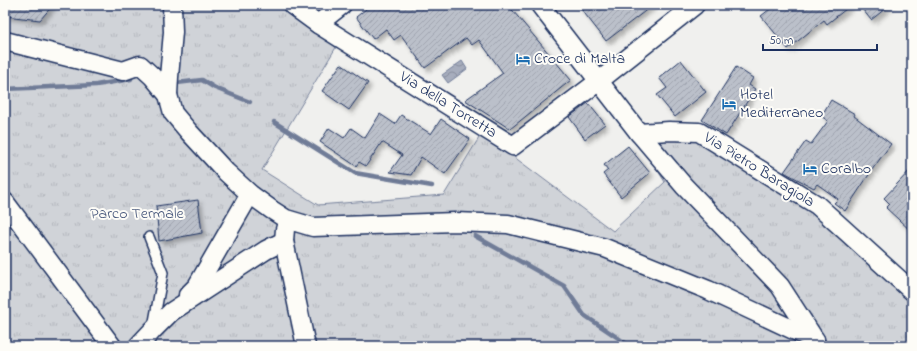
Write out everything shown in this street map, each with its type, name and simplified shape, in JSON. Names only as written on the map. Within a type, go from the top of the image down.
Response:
[{"type":"street","points":[[172,5],[173,32],[168,95],[173,113],[226,172],[250,194],[286,219],[313,227],[455,222],[508,224],[605,248],[708,290],[814,343]]},
{"type":"street","name":"Via della Torretta","points":[[292,5],[318,24],[513,146],[599,81]]},
{"type":"street","points":[[318,24],[342,5]]},
{"type":"street","points":[[540,5],[639,133],[684,186],[780,286],[814,343]]},
{"type":"street","points":[[599,81],[695,5]]},
{"type":"street","points":[[5,41],[123,71],[140,65],[152,76],[168,95]]},
{"type":"street","name":"Via Pietro Baragiola","points":[[639,133],[669,131],[699,132],[817,205],[912,291]]},
{"type":"street","points":[[138,346],[152,330],[197,286],[250,194]]},
{"type":"street","points":[[5,202],[112,346]]},
{"type":"street","points":[[286,219],[284,241],[306,346]]},
{"type":"street","points":[[171,312],[266,250],[284,241]]},
{"type":"lane","points":[[149,237],[163,273],[152,330]]},
{"type":"green space","name":"Parco Termale","points":[[5,5],[282,5],[338,44],[262,170],[318,205],[444,195],[482,133],[613,231],[665,182],[638,139],[700,139],[814,209],[912,301],[912,346],[5,346]]},
{"type":"water","points":[[462,61],[467,69],[448,83],[442,75]]},
{"type":"building","points":[[5,5],[53,5],[40,20],[5,16]]},
{"type":"building","name":"Croce di Malta","points":[[371,5],[508,5],[571,80],[510,129],[465,100],[503,73],[479,40],[472,45],[466,38],[425,68],[401,35],[394,40],[386,29],[373,39],[356,17]]},
{"type":"building","points":[[578,5],[653,5],[606,41]]},
{"type":"building","points":[[775,5],[851,5],[827,24],[824,20],[788,49],[761,16]]},
{"type":"building","points":[[859,5],[890,5],[871,20]]},
{"type":"building","points":[[681,60],[706,92],[675,117],[657,95],[667,88],[659,78]]},
{"type":"building","points":[[341,64],[368,83],[349,110],[322,91]]},
{"type":"building","name":"Hotel Mediterraneo","points":[[736,67],[753,78],[749,85],[755,89],[726,135],[702,120]]},
{"type":"building","points":[[831,100],[855,114],[854,116],[891,144],[845,211],[834,203],[838,199],[817,184],[814,188],[784,172],[806,141],[811,144],[828,121],[821,116]]},
{"type":"building","points":[[588,103],[605,124],[585,139],[569,117]]},
{"type":"building","points":[[380,114],[395,124],[401,115],[431,134],[441,119],[470,139],[445,174],[421,157],[411,175],[390,172],[402,155],[382,142],[366,166],[359,162],[356,166],[320,142],[329,128],[344,138],[351,128],[365,138]]},
{"type":"building","points":[[628,146],[650,173],[621,197],[603,174],[608,170],[604,165]]},
{"type":"building","points":[[912,168],[912,232],[886,208],[890,204],[884,198]]},
{"type":"building","points":[[198,200],[202,233],[159,241],[156,206]]},
{"type":"waterway","points":[[5,89],[96,85],[131,79]]},
{"type":"waterway","points":[[177,83],[202,80],[215,88],[250,102]]},
{"type":"waterway","points":[[274,122],[355,173],[432,186]]},
{"type":"waterway","points":[[475,236],[564,286],[584,315],[627,344],[638,346]]},
{"type":"place","name":"Croce di Malta","points":[[523,59]]},
{"type":"place","name":"Hotel Mediterraneo","points":[[729,104]]},
{"type":"place","name":"Coralbo","points":[[810,169]]}]
